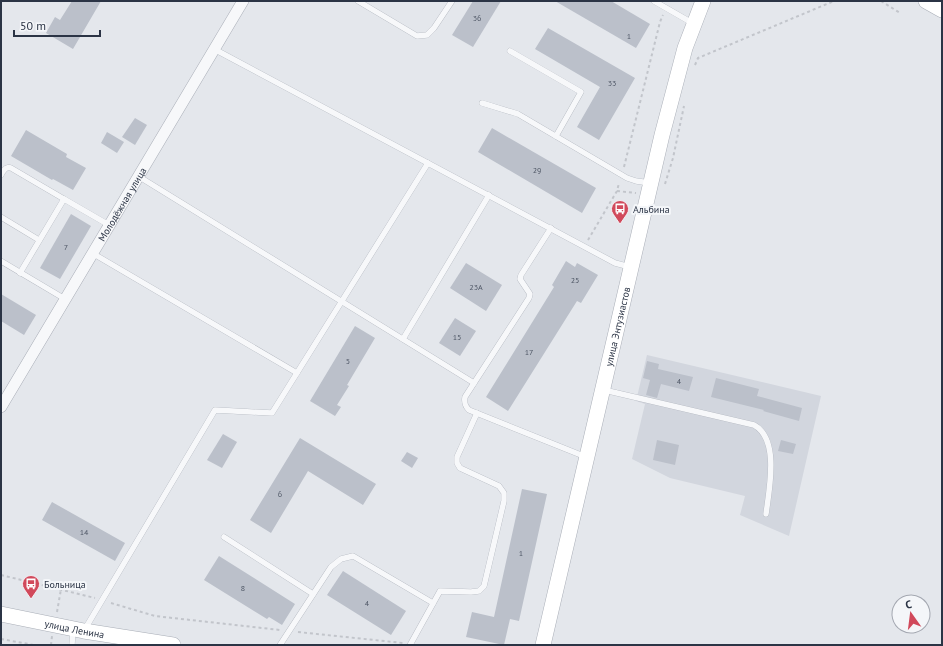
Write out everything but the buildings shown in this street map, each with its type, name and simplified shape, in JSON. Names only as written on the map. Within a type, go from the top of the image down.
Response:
[{"type":"main road","points":[[926,1],[942,10]]},
{"type":"main road","name":"улица Энтузиастов","points":[[543,645],[632,267],[654,189],[677,75],[701,4]]},
{"type":"main road","name":"улица Ленина","points":[[1,614],[144,643],[173,645]]},
{"type":"street","name":"Молодёжная улица","points":[[1,407],[243,1]]},
{"type":"lane","points":[[358,1],[417,36],[427,35],[434,28],[452,1]]},
{"type":"lane","points":[[654,1],[694,24]]},
{"type":"lane","points":[[214,50],[428,162],[615,263],[632,267]]},
{"type":"lane","points":[[510,51],[581,92],[556,136]]},
{"type":"lane","points":[[482,103],[518,114],[622,174],[654,189]]},
{"type":"lane","points":[[72,645],[78,630],[102,600],[215,410],[272,413],[428,162]]},
{"type":"lane","points":[[1,175],[7,168],[11,168],[109,225]]},
{"type":"lane","points":[[138,176],[474,383]]},
{"type":"lane","points":[[403,339],[489,195]]},
{"type":"lane","points":[[20,273],[64,198]]},
{"type":"lane","points":[[1,217],[39,240]]},
{"type":"lane","points":[[551,228],[521,275],[520,279],[530,294],[529,298],[465,397],[464,402],[469,410],[588,458]]},
{"type":"lane","points":[[92,253],[297,373]]},
{"type":"lane","points":[[1,261],[65,299]]},
{"type":"lane","points":[[604,390],[754,425],[760,428],[767,440],[771,464],[766,514]]},
{"type":"lane","points":[[410,644],[440,591],[471,592],[479,591],[484,586],[504,501],[504,493],[499,486],[460,468],[456,463],[457,457],[477,413]]},
{"type":"lane","points":[[224,537],[313,594]]},
{"type":"lane","points":[[280,645],[331,567],[341,559],[353,556],[433,603]]},
{"type":"path","points":[[693,69],[698,58],[834,1]]},
{"type":"path","points":[[881,1],[900,13]]},
{"type":"path","points":[[585,246],[618,191],[660,22],[666,8]]},
{"type":"path","points":[[618,191],[654,189],[673,158],[685,104]]},
{"type":"path","points":[[1,575],[85,594],[155,616],[410,644]]},
{"type":"path","points":[[1,639],[34,645]]},
{"type":"shaded area","points":[[647,355],[821,396],[789,536],[740,515],[745,496],[670,478],[632,459],[645,404],[636,401]]},
{"type":"place","name":"Альбина","points":[[620,224]]},
{"type":"place","name":"Больница","points":[[31,599]]}]
